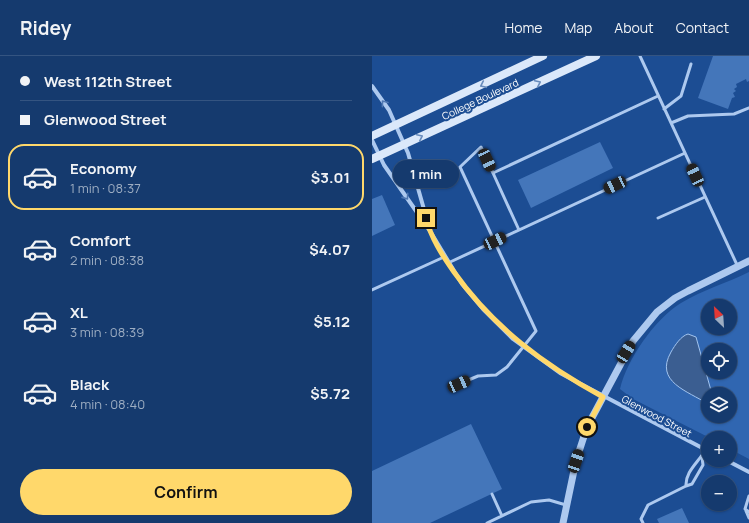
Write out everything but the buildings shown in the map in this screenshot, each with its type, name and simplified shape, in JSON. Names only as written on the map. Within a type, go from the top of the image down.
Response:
[{"type":"main road","name":"College Boulevard","points":[[372,136],[527,60],[543,56]]},
{"type":"main road","name":"College Boulevard","points":[[372,159],[596,56]]},
{"type":"street","name":"Glenwood Street","points":[[372,86],[389,110],[404,145],[430,231]]},
{"type":"street","name":"Glenwood Street","points":[[372,140],[384,165],[430,231],[448,263],[483,309],[524,348],[560,373],[603,397],[701,447]]},
{"type":"street","points":[[563,523],[576,461],[587,427],[633,341],[657,312],[688,291],[749,262]]},
{"type":"street","points":[[737,466],[749,472]]},
{"type":"lane","points":[[640,56],[738,267]]},
{"type":"lane","points":[[664,109],[681,96],[691,64]]},
{"type":"lane","points":[[493,173],[658,96]]},
{"type":"lane","points":[[671,123],[688,116],[734,114],[749,108]]},
{"type":"lane","points":[[459,384],[478,376],[496,375],[507,367],[524,348],[536,331],[460,167],[481,147],[519,230]]},
{"type":"lane","points":[[448,263],[685,153]]},
{"type":"lane","points":[[658,218],[705,196]]},
{"type":"lane","points":[[372,290],[444,257]]},
{"type":"lane","points":[[686,486],[686,481],[696,461],[701,458]]},
{"type":"lane","points":[[643,523],[641,519],[648,505],[692,484],[702,467]]},
{"type":"lane","points":[[492,494],[502,516]]},
{"type":"lane","points":[[749,496],[745,509],[749,518]]},
{"type":"lane","points":[[487,523],[531,502],[549,500],[566,505]]},
{"type":"lane","points":[[745,509],[749,512]]},
{"type":"shaded area","points":[[749,272],[749,459],[737,453],[737,431],[701,431],[701,433],[633,399],[620,389],[629,365],[652,329],[671,310],[689,298]]},
{"type":"shaded area","points":[[688,334],[696,337],[701,355],[701,379],[708,379],[710,387],[701,387],[701,400],[683,390],[670,378],[667,371],[667,362],[671,352],[676,344]]},
{"type":"route","points":[[426,218],[430,231],[438,247],[462,284],[483,309],[513,339],[541,360],[560,373],[603,397],[587,427]]}]
